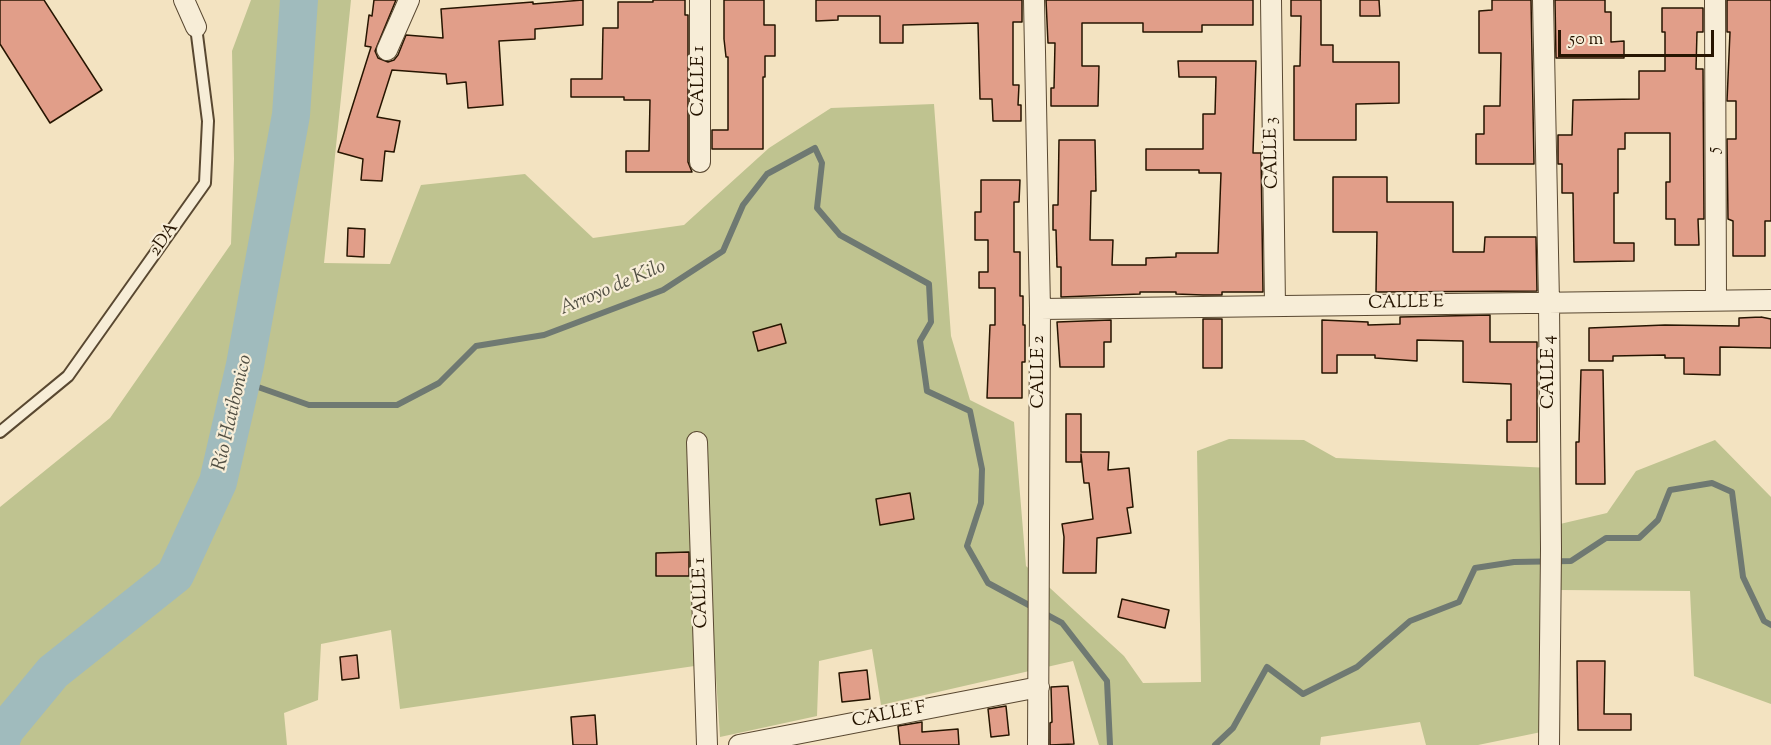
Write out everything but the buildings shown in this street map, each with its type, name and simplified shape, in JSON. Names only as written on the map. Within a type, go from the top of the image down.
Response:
[{"type":"street","name":"2DA","points":[[184,0],[196,27]]},
{"type":"street","points":[[387,50],[409,0]]},
{"type":"street","name":"CALLE 1","points":[[700,0],[700,162]]},
{"type":"street","name":"CALLE 2","points":[[1034,0],[1040,309],[1038,745]]},
{"type":"street","name":"CALLE 3","points":[[1271,0],[1275,306]]},
{"type":"street","name":"CALLE 4","points":[[1543,0],[1551,549],[1549,745]]},
{"type":"street","name":"5","points":[[1715,0],[1716,300]]},
{"type":"street","name":"CALLE E","points":[[1040,309],[1771,300]]},
{"type":"street","name":"CALLE 1","points":[[697,442],[707,745]]},
{"type":"street","name":"CALLE F","points":[[739,745],[1039,687]]},
{"type":"lane","name":"2DA","points":[[0,432],[68,376],[205,183],[208,121],[196,27]]},
{"type":"green space","points":[[251,0],[351,0],[324,263],[390,264],[421,185],[525,174],[593,238],[684,225],[769,148],[831,108],[934,104],[951,336],[970,400],[1014,422],[1026,566],[1124,656],[1143,683],[1201,682],[1197,451],[1229,439],[1304,440],[1336,458],[1551,468],[1560,524],[1607,513],[1636,471],[1715,440],[1771,497],[1771,704],[1694,676],[1690,591],[1560,590],[1551,730],[1478,745],[1426,745],[1420,722],[1321,737],[1320,745],[1099,745],[1073,661],[881,705],[872,649],[819,661],[817,716],[720,737],[715,663],[400,709],[391,630],[321,644],[318,700],[284,713],[287,745],[0,745],[0,507],[110,418],[231,244],[234,159],[232,51]]},
{"type":"waterway","name":"Río Hatibonico","points":[[0,743],[5,730],[53,672],[175,575],[218,482],[245,365],[291,115],[299,0]]},
{"type":"waterway","name":"Arroyo de Kilo","points":[[241,381],[309,405],[397,405],[439,383],[476,346],[544,335],[663,290],[723,251],[743,205],[767,174],[815,148],[822,163],[817,208],[840,235],[929,284],[931,322],[920,341],[927,391],[970,411],[982,469],[981,503],[967,546],[988,583],[1062,623],[1107,681],[1110,745]]},
{"type":"waterway","name":"Arroyo de Kilo","points":[[1215,745],[1233,728],[1267,667],[1303,694],[1357,667],[1410,621],[1459,602],[1475,568],[1514,562],[1571,561],[1606,538],[1639,538],[1658,520],[1670,490],[1712,483],[1732,492],[1743,577],[1764,621],[1771,625]]}]
